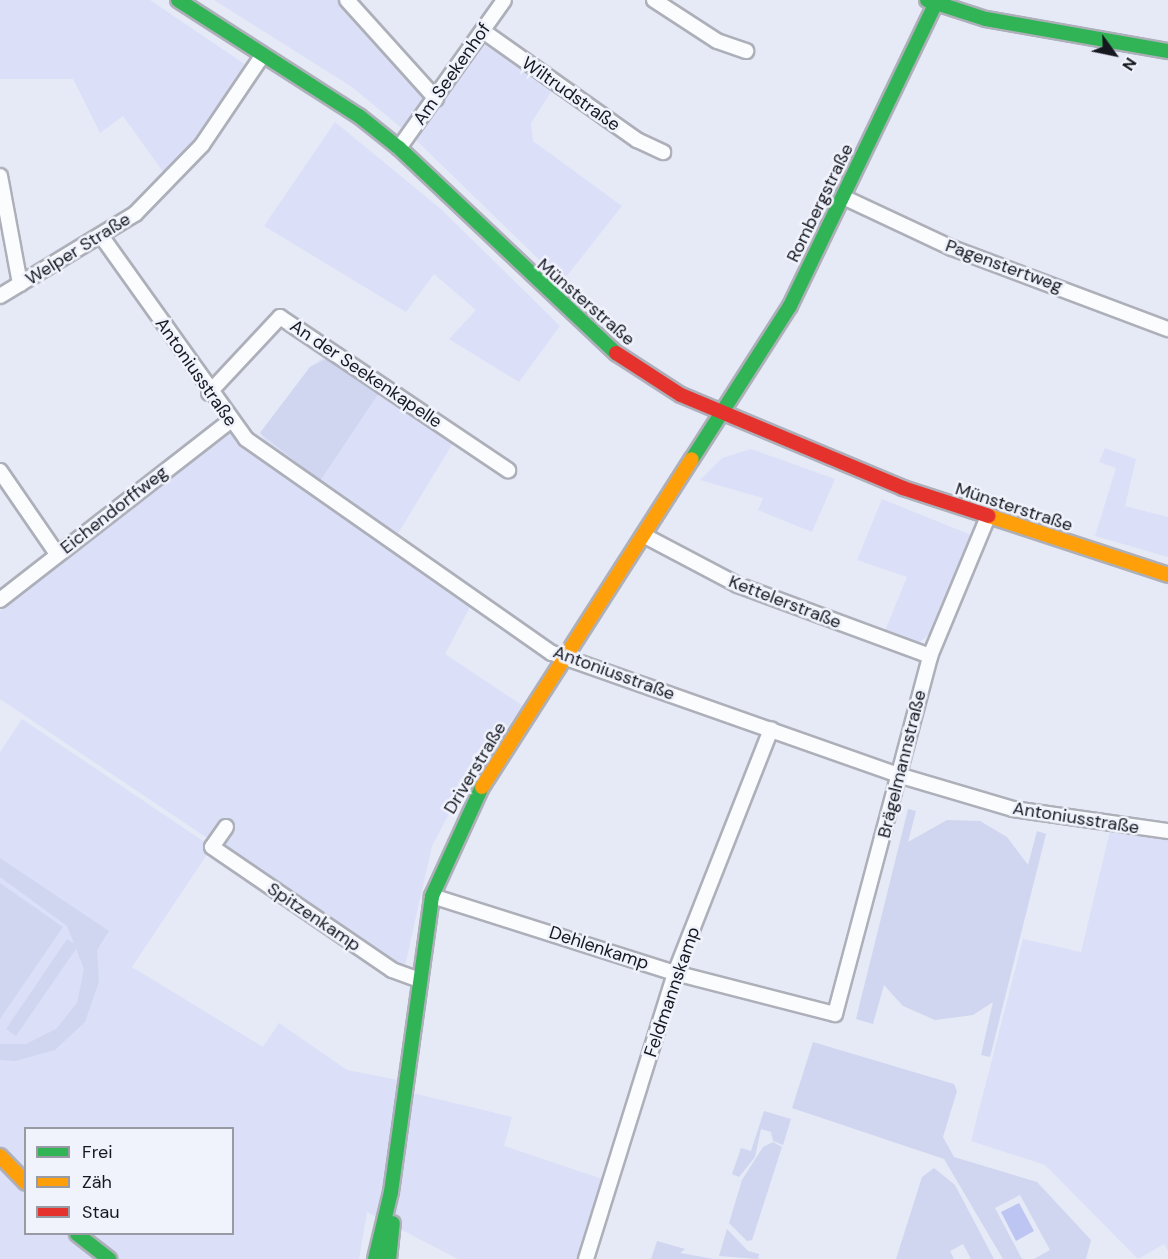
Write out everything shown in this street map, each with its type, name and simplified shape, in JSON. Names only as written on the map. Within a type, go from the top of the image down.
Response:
[{"type":"main road","name":"Münsterstraße","points":[[178,0],[399,148],[603,345],[681,395],[723,414],[987,519],[1168,575]]},
{"type":"main road","points":[[933,1],[986,19],[1168,51]]},
{"type":"main road","name":"Rombergstraße","points":[[723,414],[790,306],[933,1]]},
{"type":"main road","name":"Driverstraße","points":[[389,1259],[391,1192],[432,896],[471,805],[723,414]]},
{"type":"main road","points":[[0,1156],[24,1181]]},
{"type":"main road","name":"Driverstraße","points":[[375,1259],[391,1192]]},
{"type":"main road","points":[[79,1235],[109,1259]]},
{"type":"street","points":[[347,0],[436,99]]},
{"type":"street","name":"Am Seekenhof","points":[[399,148],[436,99],[504,0]]},
{"type":"street","points":[[654,0],[717,41],[746,51]]},
{"type":"street","name":"Wiltrudstraße","points":[[483,31],[637,140],[663,152]]},
{"type":"street","name":"Welper Straße","points":[[0,296],[102,237],[135,214],[189,160],[262,56]]},
{"type":"street","points":[[0,176],[20,284]]},
{"type":"street","name":"Pagenstertweg","points":[[843,197],[951,248],[1168,329]]},
{"type":"street","name":"Antoniusstraße","points":[[102,237],[229,422],[265,456],[565,658],[898,775],[1013,809],[1168,831]]},
{"type":"street","name":"An der Seekenkapelle","points":[[209,393],[280,317],[508,470]]},
{"type":"street","name":"Eichendorffweg","points":[[0,600],[229,422]]},
{"type":"street","points":[[0,471],[57,554]]},
{"type":"street","name":"Brägelmannstraße","points":[[835,1014],[930,656],[987,519]]},
{"type":"street","name":"Kettelerstraße","points":[[645,536],[738,585],[930,656]]},
{"type":"street","name":"Feldmannskamp","points":[[586,1259],[675,974],[771,729]]},
{"type":"street","name":"Spitzenkamp","points":[[226,827],[212,847],[392,970],[419,980]]},
{"type":"street","name":"Dehlenkamp","points":[[432,896],[675,974],[835,1014]]},
{"type":"shaded area","points":[[0,0],[150,0],[246,65],[197,144],[166,176],[123,116],[100,133],[73,79],[0,79]]},
{"type":"shaded area","points":[[214,0],[341,0],[426,100],[404,130],[352,87]]},
{"type":"shaded area","points":[[482,43],[553,89],[531,123],[533,141],[622,206],[562,282],[414,138]]},
{"type":"shaded area","points":[[335,122],[441,209],[560,326],[519,382],[449,339],[476,310],[434,274],[406,312],[264,226]]},
{"type":"shaded area","points":[[332,356],[381,390],[320,481],[260,433],[310,367]]},
{"type":"shaded area","points":[[325,357],[456,438],[397,535],[266,442],[260,433],[310,367]]},
{"type":"shaded area","points":[[231,431],[261,460],[471,605],[445,654],[523,706],[468,778],[432,846],[404,970],[0,699],[0,611]]},
{"type":"shaded area","points":[[1105,448],[1136,459],[1125,506],[1168,517],[1168,557],[1095,536],[1116,468],[1099,462]]},
{"type":"shaded area","points":[[751,449],[835,479],[812,532],[758,510],[763,498],[700,480],[722,458]]},
{"type":"shaded area","points":[[882,499],[971,535],[929,635],[918,643],[884,633],[907,577],[857,560]]},
{"type":"shaded area","points":[[22,719],[212,847],[132,967],[263,1047],[279,1023],[347,1070],[398,1080],[396,1089],[512,1117],[504,1146],[602,1179],[578,1259],[458,1259],[367,1212],[359,1259],[0,1259],[0,752]]},
{"type":"shaded area","points":[[908,809],[916,811],[908,842],[947,820],[980,821],[1007,837],[1028,865],[1037,831],[1046,834],[990,1057],[981,1055],[993,1002],[973,1015],[935,1020],[903,1006],[884,985],[873,1024],[856,1019]]},
{"type":"shaded area","points":[[1110,831],[1168,838],[1168,1251],[1164,1244],[1138,1259],[1045,1165],[971,1141],[1023,939],[1081,952]]},
{"type":"shaded area","points":[[0,858],[109,931],[97,950],[99,982],[85,1022],[55,1050],[15,1061],[0,1060],[0,1044],[26,1044],[56,1029],[77,1003],[84,969],[67,926],[0,877]]},
{"type":"shaded area","points":[[0,883],[63,927],[0,1019]]},
{"type":"shaded area","points":[[67,939],[78,946],[16,1036],[6,1029]]},
{"type":"shaded area","points":[[813,1042],[954,1084],[957,1091],[943,1137],[954,1157],[1037,1182],[1091,1240],[1086,1259],[1034,1259],[1050,1250],[1020,1195],[995,1208],[1022,1259],[1003,1259],[944,1159],[792,1108]]},
{"type":"shaded area","points":[[764,1111],[791,1119],[783,1145],[773,1141],[771,1132],[761,1129],[755,1157],[739,1177],[732,1174],[741,1148],[751,1151]]},
{"type":"shaded area","points":[[773,1142],[782,1147],[752,1240],[747,1241],[729,1223],[742,1180],[763,1147]]},
{"type":"shaded area","points":[[934,1168],[955,1185],[994,1259],[971,1259],[963,1244],[950,1251],[954,1259],[896,1259],[922,1177]]},
{"type":"shaded area","points":[[727,1229],[748,1251],[759,1254],[758,1259],[719,1256]]},
{"type":"shaded area","points":[[657,1241],[685,1249],[680,1253],[714,1259],[651,1259]]},
{"type":"water","points":[[1019,1203],[1034,1231],[1016,1241],[1001,1212]]},
{"type":"traffic: fast","points":[[178,0],[359,116],[399,148],[616,353]]},
{"type":"traffic: fast","points":[[927,0],[986,19],[1168,51]]},
{"type":"traffic: fast","points":[[692,459],[790,306],[937,0]]},
{"type":"traffic: fast","points":[[375,1259],[391,1192],[432,896],[482,787]]},
{"type":"traffic: fast","points":[[389,1259],[393,1223]]},
{"type":"traffic: fast","points":[[78,1235],[109,1259]]},
{"type":"traffic: slow","points":[[482,787],[692,459]]},
{"type":"traffic: slow","points":[[989,516],[1168,575]]},
{"type":"traffic: slow","points":[[0,1156],[24,1181]]},
{"type":"traffic: jam","points":[[616,353],[681,395],[903,488],[989,516]]}]
